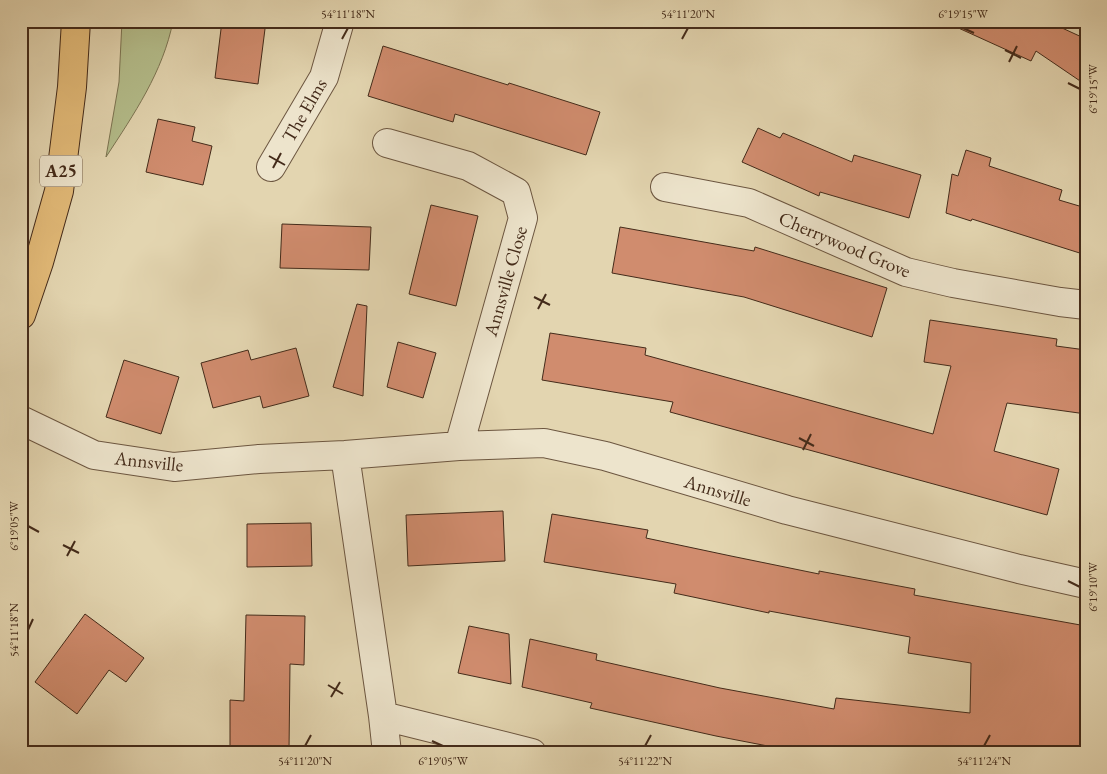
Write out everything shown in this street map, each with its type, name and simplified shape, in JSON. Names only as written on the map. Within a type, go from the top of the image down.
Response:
[{"type":"main road","name":"A25","points":[[21,315],[39,262],[59,190],[72,87],[76,21]]},
{"type":"street","name":"The Elms","points":[[271,167],[324,77],[340,21]]},
{"type":"street","name":"Annsville Close","points":[[387,143],[468,166],[516,192],[523,218],[460,446]]},
{"type":"street","name":"Cherrywood Grove","points":[[665,187],[750,203],[906,272],[953,283],[1060,302],[1086,304]]},
{"type":"street","name":"Annsville","points":[[21,420],[94,455],[174,468],[259,459],[345,455],[460,446],[544,443],[605,456],[787,510],[1019,569],[1086,584]]},
{"type":"street","points":[[345,455],[387,753]]},
{"type":"street","points":[[383,716],[532,753]]},
{"type":"green space","points":[[122,21],[173,21],[155,75],[137,109],[106,157],[119,82]]},
{"type":"building","points":[[222,21],[266,21],[258,84],[215,78]]},
{"type":"building","points":[[943,21],[1049,21],[1086,39],[1086,85],[1036,51],[1031,61]]},
{"type":"building","points":[[383,46],[600,112],[586,155],[455,114],[453,122],[368,96]]},
{"type":"building","points":[[158,119],[195,127],[192,141],[212,146],[203,185],[146,172]]},
{"type":"building","points":[[758,128],[780,138],[783,133],[852,162],[854,155],[921,175],[909,218],[820,192],[819,196],[742,162]]},
{"type":"building","points":[[966,150],[991,158],[989,166],[1062,190],[1059,200],[1086,208],[1086,255],[972,219],[971,221],[946,213],[952,174],[958,176]]},
{"type":"building","points":[[431,205],[478,216],[456,306],[409,294]]},
{"type":"building","points":[[282,224],[371,227],[369,270],[280,268]]},
{"type":"building","points":[[620,227],[754,251],[755,247],[887,288],[872,337],[744,297],[612,273]]},
{"type":"building","points":[[357,304],[367,306],[363,396],[333,387]]},
{"type":"building","points":[[930,320],[1057,339],[1056,346],[1086,350],[1086,414],[1007,403],[994,451],[1059,469],[1047,515],[670,412],[673,402],[542,380],[550,333],[646,348],[645,355],[933,434],[951,366],[924,362]]},
{"type":"building","points":[[398,342],[436,353],[423,398],[387,387]]},
{"type":"building","points":[[296,348],[309,396],[263,408],[260,396],[213,408],[201,363],[248,350],[251,360]]},
{"type":"building","points":[[124,360],[179,377],[161,434],[106,417]]},
{"type":"building","points":[[503,511],[505,561],[408,566],[406,515]]},
{"type":"building","points":[[552,514],[648,530],[646,538],[731,556],[819,574],[819,571],[915,589],[914,595],[1086,626],[1086,753],[888,753],[822,746],[821,753],[804,753],[590,708],[592,703],[522,687],[530,639],[597,654],[596,660],[720,688],[834,709],[836,698],[970,713],[971,663],[908,653],[910,637],[769,611],[769,613],[674,593],[676,584],[544,562]]},
{"type":"building","points":[[311,523],[312,566],[247,567],[247,524]]},
{"type":"building","points":[[85,614],[144,658],[126,682],[109,670],[77,714],[35,682]]},
{"type":"building","points":[[246,615],[305,616],[304,665],[290,664],[289,750],[230,750],[230,700],[244,701]]},
{"type":"building","points":[[469,626],[509,634],[511,684],[458,673]]}]
